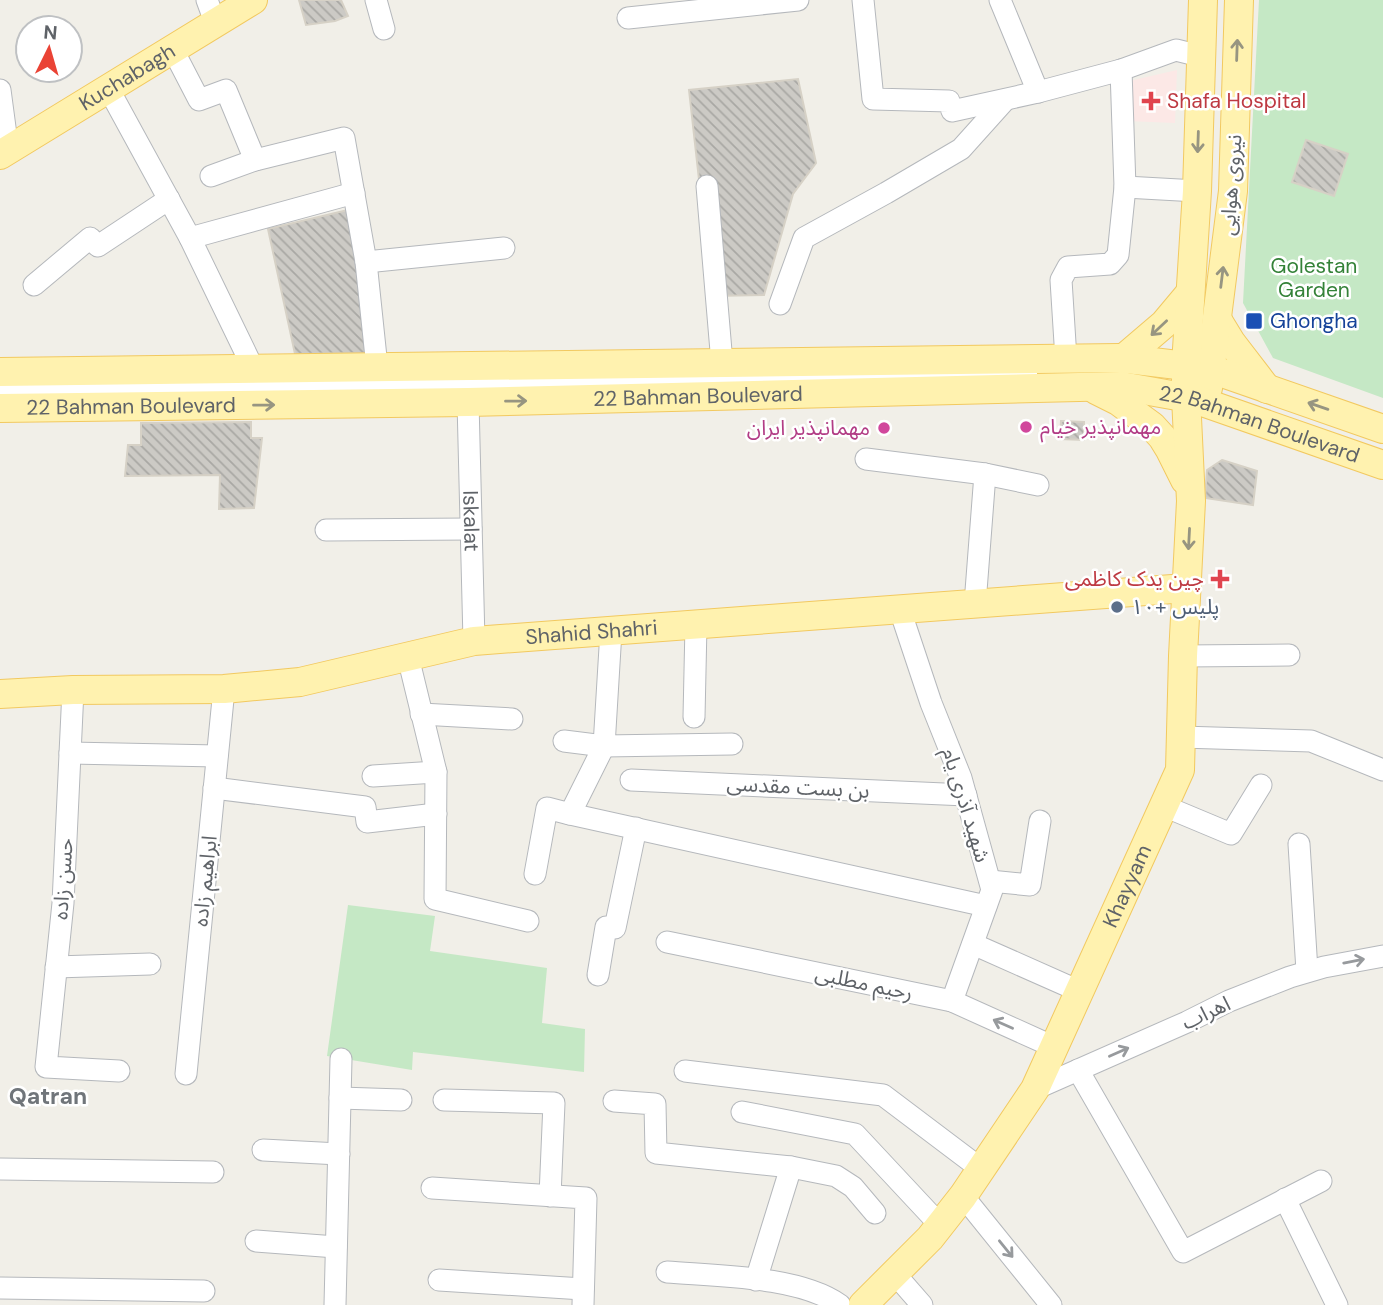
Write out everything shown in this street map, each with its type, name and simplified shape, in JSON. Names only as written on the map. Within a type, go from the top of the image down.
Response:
[{"type":"main road","name":"Kuchabagh","points":[[3,145],[108,88],[173,48],[215,8],[253,0]]},
{"type":"main road","name":"نیروی هوایی","points":[[1198,367],[1190,293],[1197,191],[1203,0]]},
{"type":"main road","name":"نیروی هوایی","points":[[1198,367],[1217,319],[1233,191],[1239,0]]},
{"type":"main road","points":[[1121,368],[1190,293]]},
{"type":"main road","points":[[1217,319],[1267,389]]},
{"type":"main road","name":"22 Bahman Boulevard","points":[[0,372],[1066,359],[1121,368],[1198,367],[1383,429]]},
{"type":"main road","name":"Khayyam","points":[[863,1305],[930,1238],[963,1196],[1035,1089],[1180,770],[1186,588],[1198,367]]},
{"type":"main road","name":"22 Bahman Boulevard","points":[[0,408],[468,402],[1087,387],[1121,368]]},
{"type":"main road","name":"22 Bahman Boulevard","points":[[1121,368],[1196,400],[1383,465]]},
{"type":"main road","points":[[1087,387],[1103,392],[1152,426],[1162,437],[1184,475],[1191,501]]},
{"type":"main road","name":"Shahid Shahri","points":[[0,694],[73,690],[224,689],[300,681],[474,642],[1186,588]]},
{"type":"street","points":[[376,0],[384,29]]},
{"type":"street","points":[[628,18],[798,0]]},
{"type":"street","points":[[863,0],[873,99],[949,100],[952,111],[1121,70],[1176,50],[1200,56]]},
{"type":"street","points":[[1000,0],[1038,92]]},
{"type":"street","points":[[0,90],[3,145],[215,8]]},
{"type":"street","points":[[173,48],[200,100],[226,90],[255,160]]},
{"type":"street","points":[[1066,359],[1061,280],[1068,267],[1111,264],[1118,255],[1125,187],[1121,70]]},
{"type":"street","points":[[108,88],[190,237],[253,368]]},
{"type":"street","points":[[780,304],[804,238],[961,149],[1005,100]]},
{"type":"street","points":[[211,176],[255,160],[344,138],[366,262],[377,367]]},
{"type":"street","points":[[708,186],[722,363]]},
{"type":"street","points":[[1125,187],[1197,191]]},
{"type":"street","points":[[190,237],[354,193]]},
{"type":"street","points":[[34,285],[90,238],[98,246],[169,199]]},
{"type":"street","points":[[366,262],[504,248]]},
{"type":"street","points":[[0,387],[998,374],[1121,368]]},
{"type":"street","name":"Iskalat","points":[[468,402],[474,642]]},
{"type":"street","points":[[866,459],[985,474],[1038,485]]},
{"type":"street","points":[[975,604],[985,474]]},
{"type":"street","points":[[326,530],[471,529]]},
{"type":"street","name":"شهید آذری یام","points":[[900,610],[931,703],[961,778],[992,890],[952,1001]]},
{"type":"street","points":[[694,717],[696,625]]},
{"type":"street","points":[[570,814],[604,746],[611,631]]},
{"type":"street","points":[[1183,656],[1289,655]]},
{"type":"street","points":[[408,657],[436,772],[435,899],[528,921]]},
{"type":"street","name":"ابراهیم زاده","points":[[186,1074],[224,689]]},
{"type":"street","name":"حسن زاده","points":[[73,690],[63,903],[46,1067],[119,1071]]},
{"type":"street","points":[[421,714],[512,719]]},
{"type":"street","points":[[1181,737],[1311,741],[1383,770]]},
{"type":"street","points":[[564,741],[604,746],[732,744]]},
{"type":"street","points":[[70,753],[217,756]]},
{"type":"street","points":[[373,776],[436,772]]},
{"type":"street","name":"بن بست مقدسی","points":[[631,780],[966,795]]},
{"type":"street","points":[[1164,806],[1231,834],[1261,785]]},
{"type":"street","points":[[214,788],[365,807],[367,822],[436,814]]},
{"type":"street","points":[[535,874],[547,808],[986,906]]},
{"type":"street","points":[[990,881],[1030,886],[1040,821]]},
{"type":"street","points":[[598,975],[606,927],[615,928],[636,828]]},
{"type":"street","points":[[1299,844],[1307,971]]},
{"type":"street","name":"رحیم مطلبی","points":[[667,942],[952,1001],[1054,1047]]},
{"type":"street","points":[[972,944],[1079,991]]},
{"type":"street","name":"اهراب","points":[[1035,1089],[1229,1001],[1307,971],[1383,956]]},
{"type":"street","points":[[56,967],[150,964]]},
{"type":"street","points":[[335,1305],[341,1059]]},
{"type":"street","points":[[1078,1070],[1183,1252],[1321,1181]]},
{"type":"street","points":[[685,1071],[883,1095],[981,1169]]},
{"type":"street","points":[[340,1098],[401,1100]]},
{"type":"street","points":[[444,1100],[554,1103],[551,1196]]},
{"type":"street","points":[[614,1101],[655,1104],[656,1153],[791,1167],[836,1176],[853,1187],[875,1213]]},
{"type":"street","points":[[742,1112],[855,1134],[940,1225]]},
{"type":"street","points":[[263,1150],[339,1154]]},
{"type":"street","points":[[756,1280],[791,1167]]},
{"type":"street","points":[[0,1169],[212,1172]]},
{"type":"street","points":[[432,1188],[586,1199],[583,1297],[439,1280]]},
{"type":"street","points":[[963,1196],[1051,1305]]},
{"type":"street","points":[[1285,1199],[1337,1305]]},
{"type":"street","points":[[256,1241],[336,1247]]},
{"type":"street","points":[[667,1272],[792,1285],[822,1294],[841,1305]]},
{"type":"street","points":[[895,1274],[922,1305]]},
{"type":"street","points":[[0,1288],[204,1292]]},
{"type":"shaded area","name":"Shafa Hospital","points":[[1177,70],[1175,123],[1127,121],[1125,82]]},
{"type":"green space","name":"Golestan Garden","points":[[1259,0],[1383,0],[1383,398],[1273,358],[1243,303]]},
{"type":"green space","points":[[348,905],[435,916],[430,951],[547,968],[542,1023],[585,1029],[584,1072],[413,1052],[412,1070],[327,1056]]},
{"type":"building","points":[[299,0],[341,0],[348,16],[335,21],[306,25]]},
{"type":"building","points":[[798,79],[816,163],[793,194],[764,295],[712,296],[689,90]]},
{"type":"building","points":[[1306,140],[1348,154],[1334,196],[1292,182]]},
{"type":"building","points":[[352,209],[371,353],[295,354],[268,229]]},
{"type":"building","points":[[1061,421],[1084,422],[1084,440],[1060,439]]},
{"type":"building","points":[[251,422],[251,438],[262,438],[254,508],[219,509],[220,475],[125,476],[128,445],[141,445],[141,423]]},
{"type":"building","points":[[1222,460],[1257,471],[1253,505],[1205,498],[1207,470]]},
{"type":"place","name":"Shafa Hospital","points":[[1151,101]]},
{"type":"place","name":"Ghongha","points":[[1254,321]]},
{"type":"place","name":"مهمانپذیر خیام","points":[[1026,427]]},
{"type":"place","name":"مهمانپذیر ایران","points":[[884,428]]},
{"type":"place","name":"چین یدک کاظمی","points":[[1220,579]]},
{"type":"place","name":"پلیس +۱۰","points":[[1117,607]]},
{"type":"district","name":"Qatran","points":[[48,1096]]}]
